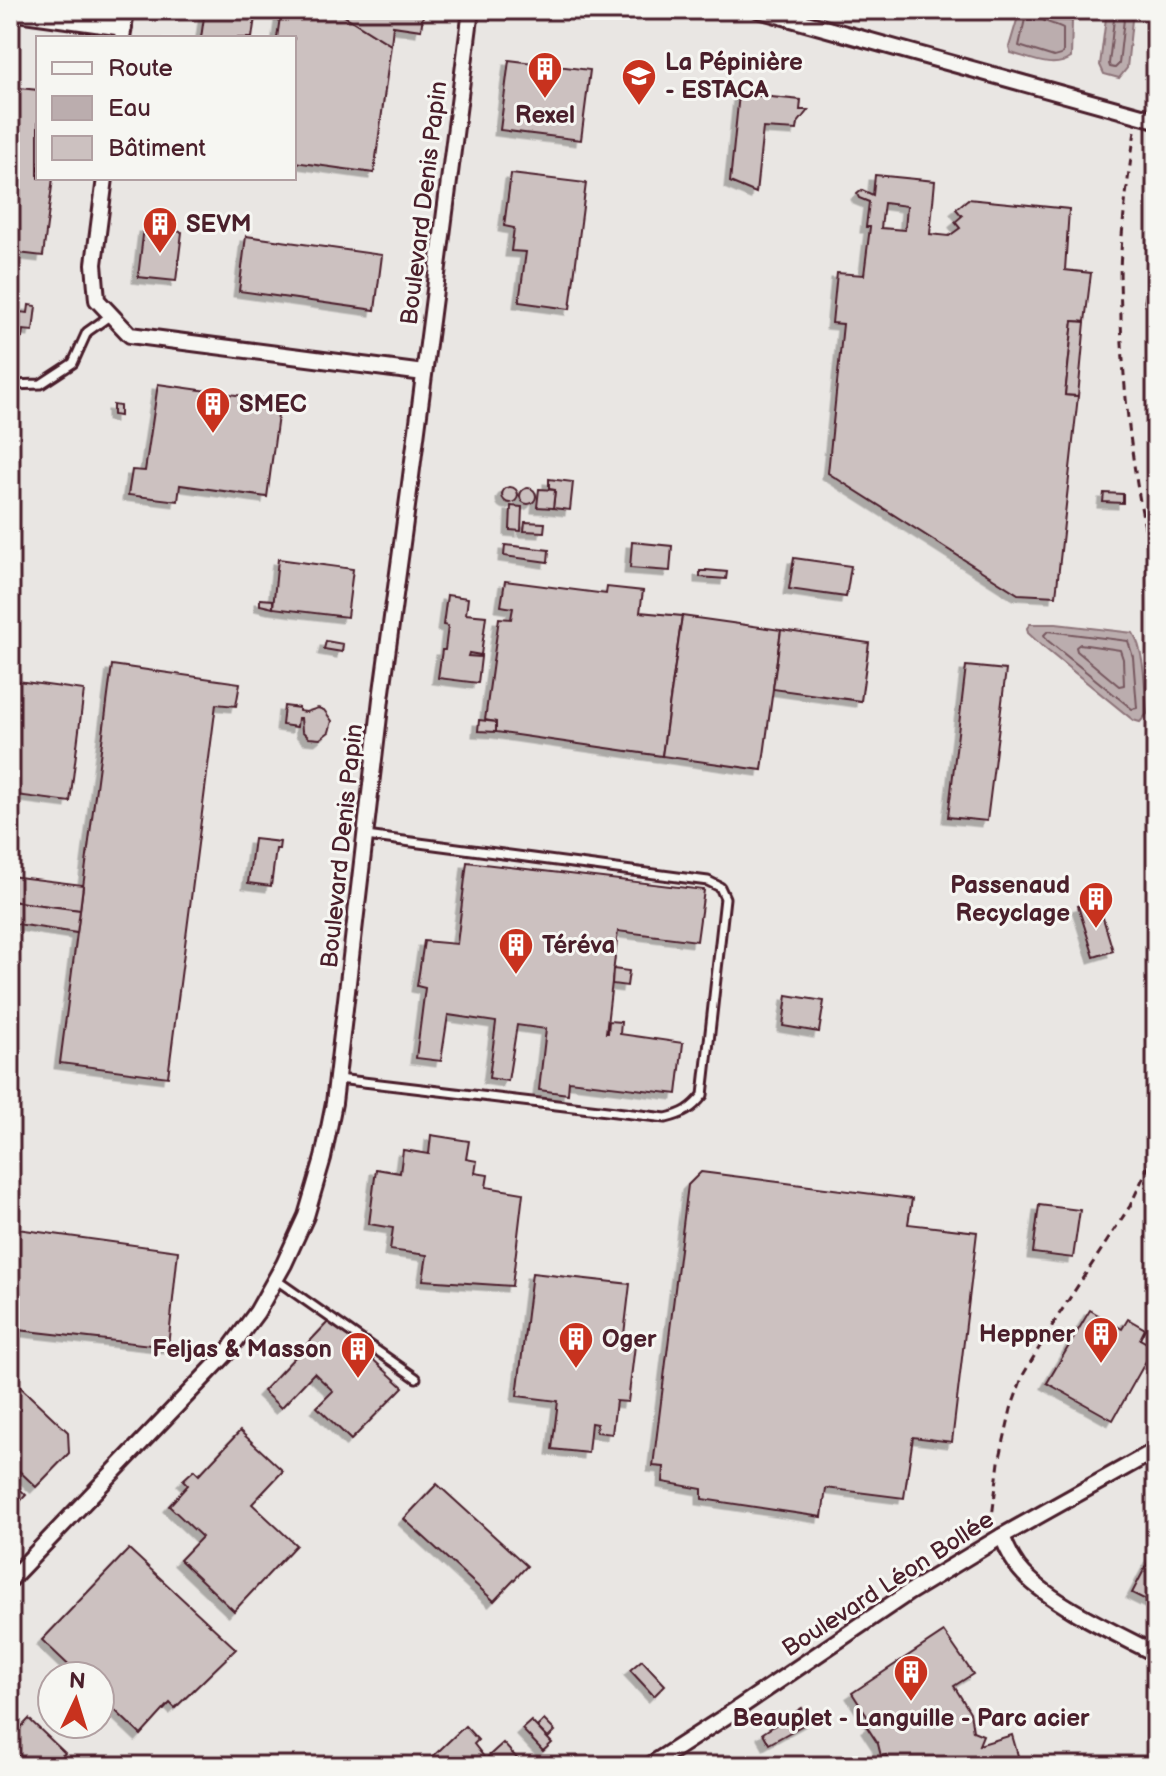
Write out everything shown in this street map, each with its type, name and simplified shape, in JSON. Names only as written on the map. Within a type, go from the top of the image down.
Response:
[{"type":"street","points":[[10,12],[123,33],[126,10]]},
{"type":"street","name":"Boulevard Denis Papin","points":[[10,1580],[226,1354],[257,1312],[306,1216],[323,1158],[338,1079],[381,699],[471,10]]},
{"type":"street","points":[[759,10],[1156,120]]},
{"type":"street","points":[[105,180],[94,264],[97,300],[130,335],[424,373]]},
{"type":"street","name":"Boulevard Léon Bollée","points":[[649,1766],[908,1593],[1156,1450]]},
{"type":"street","points":[[996,1540],[1006,1547],[1021,1572],[1042,1591],[1156,1654]]},
{"type":"lane","points":[[1156,275],[1150,296],[1156,310]]},
{"type":"lane","points":[[10,385],[41,384],[73,363],[87,332],[111,315]]},
{"type":"lane","points":[[338,1079],[666,1118],[694,1108],[703,1095],[725,898],[720,887],[708,881],[366,836]]},
{"type":"lane","points":[[275,1279],[416,1378]]},
{"type":"path","points":[[1137,115],[1120,256],[1122,353],[1136,481],[1156,576]]},
{"type":"path","points":[[996,1540],[992,1510],[999,1462],[1011,1409],[1023,1375],[1130,1206],[1156,1150]]},
{"type":"shaded area","points":[[10,10],[1156,10],[1156,1766],[10,1766]]},
{"type":"water","points":[[1020,10],[1033,10],[1072,21],[1071,58],[1049,63],[1011,53],[1009,47]]},
{"type":"water","points":[[1107,10],[1133,10],[1127,68],[1119,78],[1104,74],[1100,65]]},
{"type":"water","points":[[1030,624],[1133,633],[1142,661],[1147,714],[1140,722],[1133,720],[1028,633]]},
{"type":"building","points":[[205,10],[256,10],[252,36],[201,36]]},
{"type":"building","points":[[281,10],[335,10],[391,45],[374,173],[296,162],[296,36],[277,36]]},
{"type":"building","points":[[335,10],[417,10],[417,14],[423,15],[421,30],[393,26],[391,45]]},
{"type":"building","name":"Rexel","points":[[509,60],[590,70],[581,140],[500,130]]},
{"type":"building","points":[[10,87],[36,90],[36,180],[53,180],[43,256],[10,252]]},
{"type":"building","points":[[739,94],[801,100],[800,110],[808,110],[798,123],[797,130],[763,128],[756,193],[730,182]]},
{"type":"building","points":[[511,174],[586,183],[570,309],[519,302],[526,252],[511,251],[514,228],[504,226]]},
{"type":"building","points":[[875,175],[935,181],[930,234],[949,236],[960,228],[955,222],[962,216],[956,209],[968,199],[1069,209],[1065,270],[1091,273],[1085,322],[1073,321],[1065,395],[1078,396],[1056,596],[1018,594],[828,473],[843,324],[832,323],[837,273],[864,275],[870,227],[866,227],[869,202],[857,194],[862,190],[873,195]],"holes":[[[884,203],[907,206],[905,230],[881,228]]]},
{"type":"building","name":"SEVM","points":[[144,227],[182,232],[176,281],[138,277]]},
{"type":"building","points":[[246,236],[382,255],[375,310],[239,291]]},
{"type":"building","points":[[29,305],[36,306],[33,331],[23,330],[22,338],[10,337],[10,311],[28,313]]},
{"type":"building","points":[[1073,321],[1085,322],[1078,396],[1065,395]]},
{"type":"building","name":"SMEC","points":[[158,384],[280,401],[267,497],[180,485],[178,501],[128,495],[132,470],[145,471]]},
{"type":"building","points":[[113,405],[120,406],[120,416],[113,415]]},
{"type":"building","points":[[549,479],[573,482],[570,510],[553,508],[555,490],[549,489]]},
{"type":"building","points":[[510,487],[516,489],[516,501],[510,503],[504,501],[502,495],[504,489]]},
{"type":"building","points":[[528,488],[534,490],[534,502],[528,504],[522,502],[520,496],[522,490]]},
{"type":"building","points":[[539,489],[555,490],[553,508],[537,507]]},
{"type":"building","points":[[1104,493],[1123,494],[1123,503],[1103,502]]},
{"type":"building","points":[[511,506],[522,507],[521,531],[510,530]]},
{"type":"building","points":[[525,522],[545,523],[544,532],[524,531]]},
{"type":"building","points":[[632,542],[672,546],[670,571],[630,568]]},
{"type":"building","points":[[505,545],[549,550],[548,562],[504,556]]},
{"type":"building","points":[[794,558],[851,566],[846,597],[789,589]]},
{"type":"building","points":[[278,559],[353,569],[347,617],[273,608]]},
{"type":"building","points":[[700,571],[727,572],[726,579],[700,577]]},
{"type":"building","points":[[505,581],[606,594],[607,587],[643,591],[640,612],[682,616],[662,756],[496,732],[496,722],[485,720],[499,618],[511,619],[513,608],[501,606]]},
{"type":"building","points":[[447,595],[468,598],[466,614],[486,616],[481,655],[469,653],[468,656],[481,657],[478,683],[438,678],[448,626],[443,625]]},
{"type":"building","points":[[260,599],[273,600],[273,608],[260,605]]},
{"type":"building","points":[[682,616],[781,630],[762,770],[662,756]]},
{"type":"building","points":[[781,630],[869,643],[861,701],[773,689]]},
{"type":"building","points":[[326,641],[343,644],[342,652],[324,649]]},
{"type":"building","points":[[112,665],[240,683],[236,706],[216,704],[168,1077],[60,1063]]},
{"type":"building","points":[[966,666],[1006,670],[987,821],[948,817]]},
{"type":"building","points":[[10,680],[84,690],[70,802],[17,795],[10,850]]},
{"type":"building","points":[[284,706],[306,712],[318,708],[324,710],[332,721],[329,732],[320,739],[309,738],[302,731],[301,718],[298,718],[297,727],[282,725]]},
{"type":"building","points":[[479,720],[496,722],[496,732],[478,731]]},
{"type":"building","points":[[254,839],[280,842],[279,849],[276,849],[271,886],[248,883]]},
{"type":"building","name":"Téréva","points":[[467,862],[704,890],[697,941],[618,931],[606,1033],[609,1021],[621,1022],[620,1034],[683,1043],[677,1094],[569,1081],[568,1094],[539,1090],[546,1029],[517,1025],[508,1081],[489,1078],[496,1022],[448,1015],[441,1061],[416,1058],[425,988],[417,986],[424,941],[457,944]]},
{"type":"building","points":[[10,876],[83,885],[80,910],[10,901]]},
{"type":"building","points":[[10,901],[80,910],[77,933],[10,923]]},
{"type":"building","name":"Passenaud Recyclage","points":[[1091,902],[1093,910],[1100,908],[1113,951],[1094,957],[1078,906]]},
{"type":"building","points":[[613,969],[629,971],[627,986],[612,984]]},
{"type":"building","points":[[787,995],[824,1001],[819,1032],[783,1026]]},
{"type":"building","points":[[431,1135],[469,1141],[466,1159],[477,1161],[475,1173],[488,1175],[486,1187],[523,1193],[512,1286],[423,1280],[427,1255],[390,1250],[393,1228],[369,1224],[376,1169],[400,1173],[403,1150],[429,1154]]},
{"type":"building","points":[[701,1172],[912,1199],[908,1224],[977,1232],[952,1442],[913,1437],[904,1498],[826,1488],[822,1517],[702,1499],[702,1489],[663,1482],[664,1467],[653,1466],[688,1185]]},
{"type":"building","points":[[1039,1205],[1080,1210],[1073,1258],[1033,1253]]},
{"type":"building","points":[[10,1228],[178,1251],[168,1347],[10,1329]]},
{"type":"building","name":"Oger","points":[[532,1273],[630,1284],[623,1343],[635,1345],[628,1402],[616,1401],[612,1434],[596,1432],[597,1424],[591,1423],[588,1453],[552,1449],[558,1401],[517,1396]]},
{"type":"building","name":"Heppner","points":[[1090,1310],[1122,1329],[1128,1319],[1145,1329],[1140,1339],[1154,1347],[1113,1420],[1047,1383]]},
{"type":"building","name":"Feljas & Masson","points":[[330,1320],[403,1387],[351,1440],[317,1407],[333,1391],[314,1373],[281,1408],[263,1391]]},
{"type":"building","points":[[14,1381],[68,1432],[69,1453],[36,1487],[10,1462],[10,1384]]},
{"type":"building","points":[[240,1431],[283,1471],[252,1504],[296,1545],[234,1611],[180,1560],[202,1537],[169,1506],[188,1485],[183,1480],[194,1470],[199,1475]]},
{"type":"building","points":[[10,1480],[26,1495],[10,1512]]},
{"type":"building","points":[[437,1484],[527,1566],[494,1601],[404,1519]]},
{"type":"building","points":[[1156,1547],[1156,1605],[1132,1593]]},
{"type":"building","points":[[129,1549],[236,1649],[175,1708],[170,1703],[141,1735],[116,1711],[116,1660],[63,1660],[42,1640]]},
{"type":"building","name":"Beauplet - Languille - Parc acier","points":[[944,1632],[973,1674],[954,1686],[970,1712],[973,1731],[983,1735],[979,1745],[1012,1735],[1021,1766],[889,1766],[886,1755],[881,1756],[878,1744],[867,1727],[872,1724],[852,1693]]},
{"type":"building","points":[[642,1660],[665,1685],[654,1696],[630,1670]]},
{"type":"building","points":[[802,1708],[810,1721],[769,1744],[763,1733]]},
{"type":"building","points":[[29,1719],[36,1726],[36,1740],[51,1740],[65,1753],[53,1766],[29,1766],[10,1748],[10,1739]]},
{"type":"building","points":[[544,1720],[555,1731],[548,1738],[537,1727]]},
{"type":"building","points":[[531,1721],[552,1743],[543,1751],[522,1729]]},
{"type":"building","points":[[465,1726],[478,1740],[474,1744],[484,1757],[479,1762],[503,1743],[524,1766],[423,1766]]},
{"type":"place","name":"Rexel","points":[[545,100]]},
{"type":"place","name":"La Pépinière - ESTACA","points":[[639,107]]},
{"type":"place","name":"SEVM","points":[[160,255]]},
{"type":"place","name":"SMEC","points":[[213,435]]},
{"type":"place","name":"Passenaud Recyclage","points":[[1096,930]]},
{"type":"place","name":"Téréva","points":[[516,976]]},
{"type":"place","name":"Heppner","points":[[1101,1365]]},
{"type":"place","name":"Oger","points":[[576,1370]]},
{"type":"place","name":"Feljas & Masson","points":[[358,1380]]},
{"type":"place","name":"Beauplet - Languille - Parc acier","points":[[911,1703]]}]
